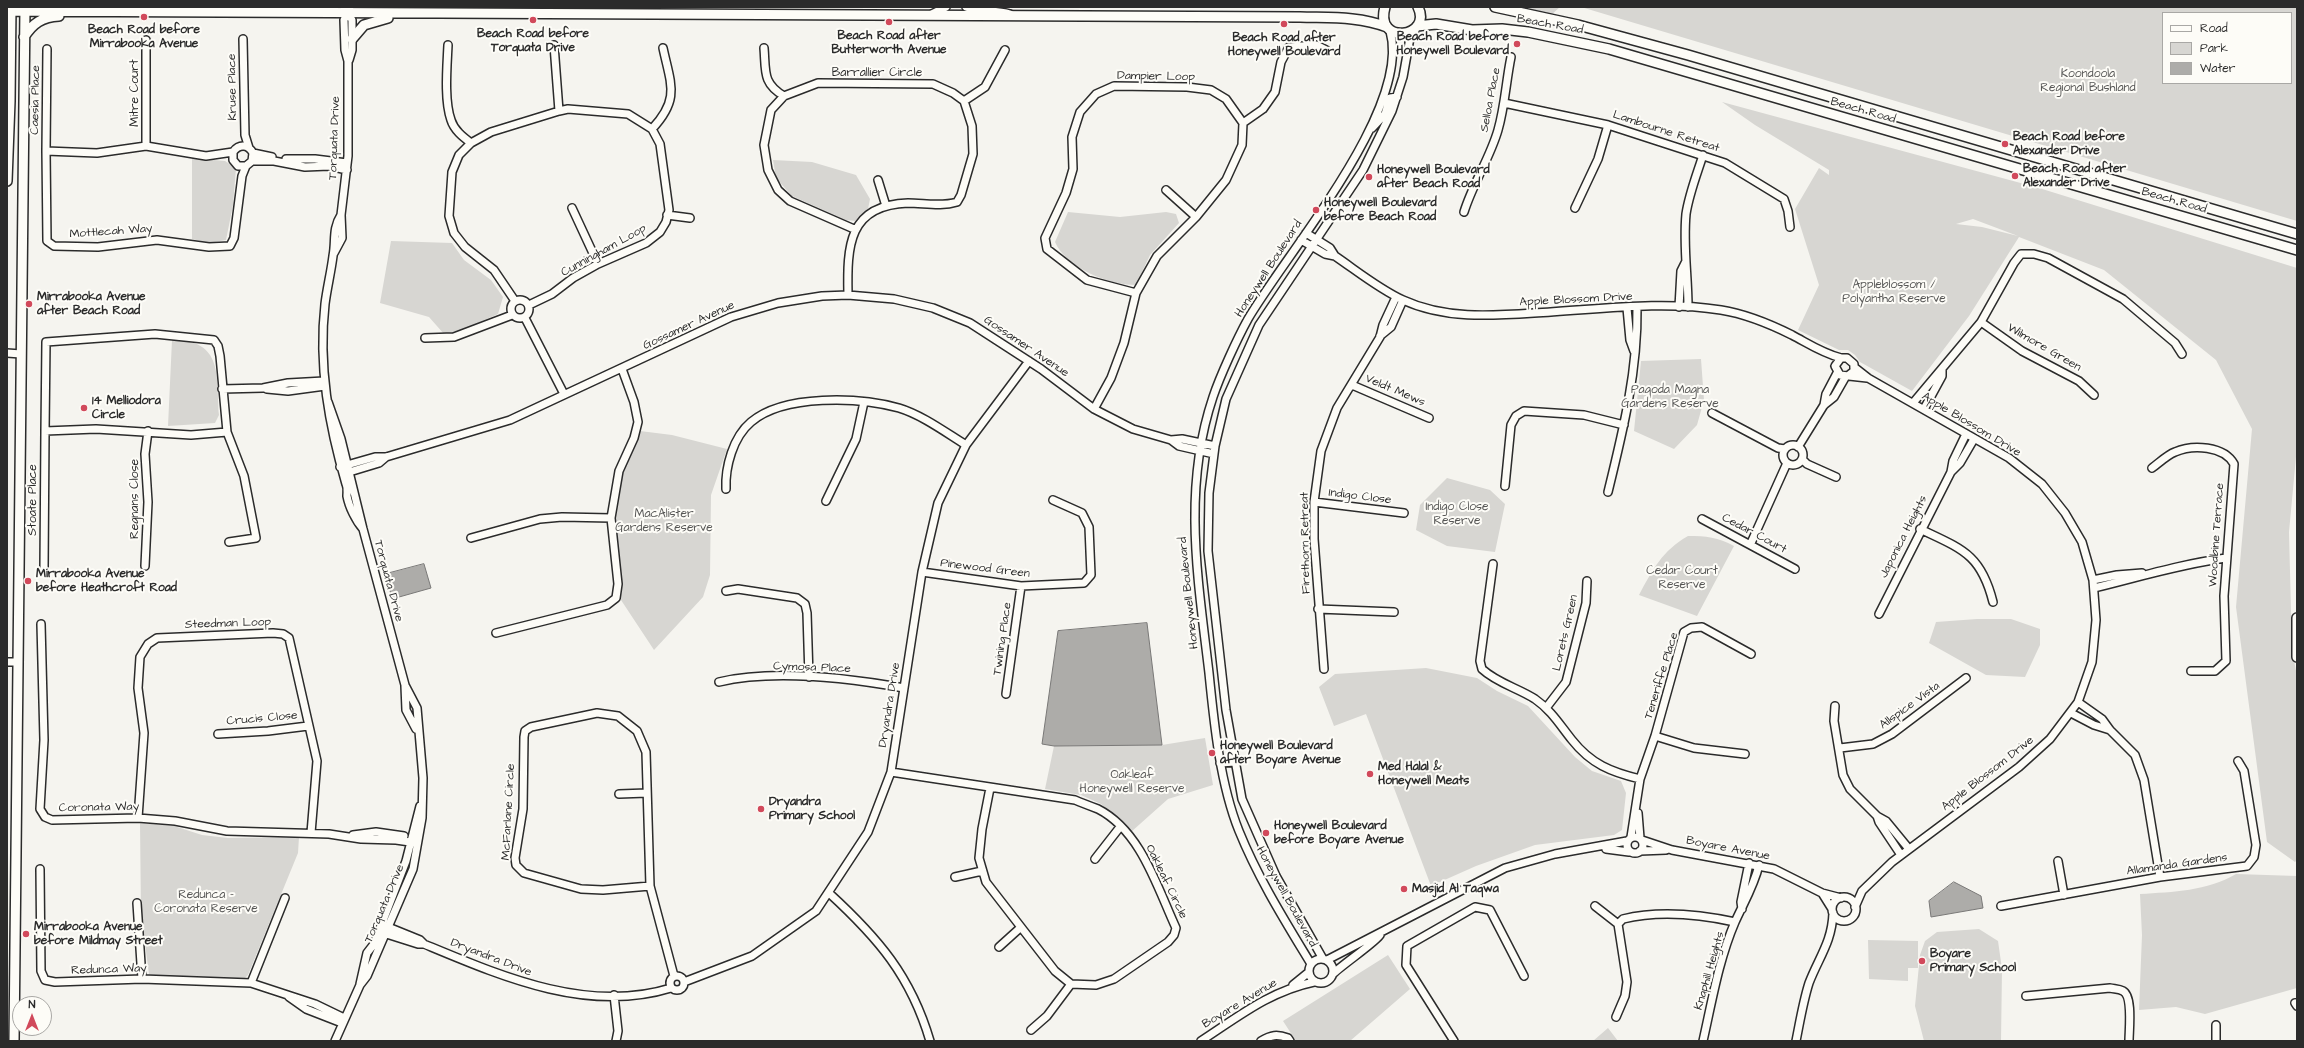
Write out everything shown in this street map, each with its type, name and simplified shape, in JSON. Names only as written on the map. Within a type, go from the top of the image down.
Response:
[{"type":"main road","points":[[693,15],[700,7]]},
{"type":"main road","points":[[1385,7],[1384,16],[1388,29]]},
{"type":"main road","points":[[1414,29],[1420,17],[1418,7]]},
{"type":"main road","name":"Beach Road","points":[[1495,7],[1593,29],[2254,220],[2297,234]]},
{"type":"main road","points":[[14,1041],[11,989],[12,662],[22,354],[25,9]]},
{"type":"main road","points":[[7,181],[9,10],[347,9],[424,14],[1350,18],[1364,20],[1388,29]]},
{"type":"main road","points":[[24,37],[37,22],[49,17],[82,15],[103,10]]},
{"type":"main road","points":[[352,39],[360,27],[369,22],[424,14]]},
{"type":"main road","name":"Beach Road","points":[[1388,29],[1398,34],[1436,24],[1472,30],[1502,29],[1528,32],[1609,50],[2297,250]]},
{"type":"main road","points":[[2254,220],[2270,220],[2297,229]]},
{"type":"main road","points":[[2297,618],[2297,657]]},
{"type":"street","points":[[927,16],[946,7]]},
{"type":"street","points":[[966,7],[974,10],[1001,11],[1018,16]]},
{"type":"street","name":"Torquata Drive","points":[[347,9],[352,20],[352,50],[348,61]]},
{"type":"street","name":"Torquata Drive","points":[[335,1041],[360,985],[367,976],[413,869],[423,778],[417,731],[417,708],[405,685],[363,529],[331,431],[325,384],[323,343],[325,304],[334,253],[333,237],[341,215],[347,166],[348,61],[344,20],[347,9]]},
{"type":"street","name":"Honeywell Boulevard","points":[[1311,964],[1264,884],[1238,829],[1220,763],[1194,549],[1194,494],[1200,447],[1213,396],[1248,320],[1352,164],[1382,105],[1392,50],[1388,29]]},
{"type":"street","name":"Honeywell Boulevard","points":[[1325,960],[1276,876],[1242,799],[1221,666],[1208,550],[1209,493],[1215,450],[1226,399],[1260,325],[1318,240],[1363,170],[1392,111],[1414,29]]},
{"type":"street","name":"Kruse Place","points":[[244,39],[245,135],[251,150]]},
{"type":"street","name":"Mitre Court","points":[[146,40],[146,146]]},
{"type":"street","points":[[448,45],[448,99],[451,121],[460,134],[471,143]]},
{"type":"street","points":[[554,45],[558,111]]},
{"type":"street","points":[[1094,408],[1111,378],[1124,343],[1136,293],[1156,256],[1196,217],[1226,180],[1242,146],[1242,123],[1263,109],[1275,92],[1281,62],[1289,47],[1316,45],[1326,50]]},
{"type":"street","points":[[515,301],[494,270],[465,247],[454,233],[449,216],[452,172],[459,155],[471,143],[491,132],[568,109],[628,114],[652,129],[666,114],[671,100],[670,79],[663,48]]},
{"type":"street","points":[[764,48],[766,79],[772,89],[784,96]]},
{"type":"street","name":"Caesia Place","points":[[46,151],[47,49]]},
{"type":"street","points":[[848,295],[848,262],[854,229],[869,214],[882,206],[908,203],[949,205],[957,202],[961,195],[973,154],[972,126],[964,101],[985,87],[1005,50]]},
{"type":"street","name":"Selloa Place","points":[[1464,212],[1471,191],[1491,150],[1504,103],[1510,57]]},
{"type":"street","name":"Barrallier Circle","points":[[854,229],[790,202],[778,190],[768,170],[764,146],[771,110],[784,96],[818,83],[934,84],[953,93],[964,101]]},
{"type":"street","name":"Dampier Loop","points":[[1136,293],[1087,280],[1047,249],[1045,238],[1066,193],[1073,169],[1072,137],[1080,112],[1096,94],[1114,86],[1187,87],[1211,90],[1216,93],[1226,100],[1242,123]]},
{"type":"street","points":[[1368,133],[1385,114],[1390,98],[1396,97]]},
{"type":"street","name":"Lambourne Retreat","points":[[1504,103],[1608,125],[1725,163],[1779,194],[1784,199],[1788,211],[1790,227]]},
{"type":"street","points":[[1575,208],[1598,159],[1608,125]]},
{"type":"street","name":"Cunningham Loop","points":[[529,305],[552,294],[573,278],[598,264],[646,243],[660,232],[669,210],[660,144],[652,129]]},
{"type":"street","name":"Kruse Place","points":[[239,146],[245,135]]},
{"type":"street","points":[[46,151],[97,153],[146,146],[206,156],[221,155],[233,152],[239,146],[288,160],[315,159],[347,166]]},
{"type":"street","name":"Mottlecah Way","points":[[46,151],[46,235],[47,241],[54,246],[98,247],[157,240],[209,247],[230,246],[234,238],[242,176],[249,164],[251,150]]},
{"type":"street","name":"Mottlecah Way","points":[[233,152],[242,176]]},
{"type":"street","points":[[221,155],[236,163],[249,164],[274,161],[306,167],[347,166]]},
{"type":"street","points":[[1688,307],[1688,272],[1685,263],[1686,213],[1703,155]]},
{"type":"street","points":[[878,180],[886,206]]},
{"type":"street","points":[[1166,190],[1196,217]]},
{"type":"street","points":[[572,208],[598,264]]},
{"type":"street","points":[[667,215],[690,218]]},
{"type":"street","name":"Apple Blossom Drive","points":[[1306,233],[1330,248],[1335,256]]},
{"type":"street","name":"Apple Blossom Drive","points":[[1301,240],[1325,254],[1335,256],[1403,300],[1425,308],[1463,315],[1493,316],[1637,307],[1688,307],[1722,310],[1754,318],[1792,335],[1824,354],[1850,359],[1854,367],[1868,378],[2009,458],[2042,484],[2075,527],[2082,542],[2093,580],[2096,620],[2094,653],[2078,702],[2050,739],[2019,767],[1901,855],[1862,891],[1843,898]]},
{"type":"street","points":[[1913,403],[1981,322],[2014,263],[2021,254],[2034,254],[2048,258],[2123,299],[2175,343],[2182,354]]},
{"type":"street","points":[[1679,307],[1681,271],[1685,263]]},
{"type":"street","name":"Gossamer Avenue","points":[[348,464],[375,457],[386,457],[510,420],[731,317],[778,303],[822,296],[848,295],[894,299],[933,308],[970,323],[1029,361],[1094,408],[1133,429],[1171,440],[1179,446],[1200,447],[1215,450]]},
{"type":"street","name":"Firethorn Retreat","points":[[1324,668],[1318,609],[1314,502],[1321,451],[1337,408],[1380,337],[1383,325],[1396,296]]},
{"type":"street","points":[[512,315],[510,309],[512,303],[518,299],[525,301],[529,305],[525,318],[564,394]]},
{"type":"street","name":"Firethorn Retreat","points":[[1380,337],[1391,327],[1403,300]]},
{"type":"street","points":[[1608,492],[1624,425],[1633,378],[1634,351],[1638,340],[1637,307]]},
{"type":"street","points":[[1627,308],[1630,340],[1634,351]]},
{"type":"street","points":[[425,338],[454,337],[512,315],[521,319],[525,318]]},
{"type":"street","name":"Wilmore Green","points":[[1981,322],[2022,351],[2079,381],[2094,395]]},
{"type":"street","name":"Stoate Place","points":[[44,569],[46,342],[155,334],[214,340],[218,346],[220,356],[222,389]]},
{"type":"street","points":[[7,353],[22,354]]},
{"type":"street","name":"Apple Blossom Drive","points":[[1824,354],[1836,369],[1848,376],[1868,378]]},
{"type":"street","points":[[1824,405],[1826,394],[1841,358]]},
{"type":"street","name":"Dryandra Drive","points":[[380,924],[386,930],[418,944],[424,944],[525,984],[569,993],[614,995],[657,992],[671,988],[676,990],[681,989],[684,982],[752,956],[816,911],[830,893],[868,832],[891,772],[922,572],[938,503],[966,445],[1029,361]]},
{"type":"street","points":[[1798,447],[1824,405],[1834,397],[1854,367]]},
{"type":"street","points":[[496,633],[607,605],[616,598],[618,584],[611,518],[619,471],[634,438],[638,422],[634,402],[622,369]]},
{"type":"street","points":[[1924,409],[1942,376],[1942,370]]},
{"type":"street","points":[[230,542],[256,538],[244,476],[227,432],[222,389],[263,388],[288,383],[325,384]]},
{"type":"street","name":"Veldt Mews","points":[[1352,385],[1429,418]]},
{"type":"street","points":[[726,489],[725,478],[735,444],[750,423],[757,417],[770,411],[807,401],[864,402],[899,408],[938,428],[966,445]]},
{"type":"street","name":"Torquata Drive","points":[[328,402],[348,464],[344,471]]},
{"type":"street","points":[[826,501],[856,439],[864,402]]},
{"type":"street","points":[[1505,486],[1511,425],[1516,416],[1524,411],[1584,415],[1624,425]]},
{"type":"street","points":[[1712,413],[1778,448],[1786,449],[1791,446],[1798,447],[1802,452],[1802,459],[1807,464],[1836,477]]},
{"type":"street","points":[[45,431],[96,429],[148,431],[191,435],[227,432]]},
{"type":"street","name":"Regnans Close","points":[[145,566],[148,502],[146,454],[148,431]]},
{"type":"street","name":"Japonica Heights","points":[[1951,472],[1953,461],[1966,434]]},
{"type":"street","name":"Japonica Heights","points":[[1879,614],[1920,529],[1951,472],[1960,463],[1974,439]]},
{"type":"street","name":"Woodbine Terrace","points":[[2152,468],[2174,452],[2196,447],[2221,452],[2230,457],[2234,464],[2224,596],[2226,661],[2215,671],[2191,671]]},
{"type":"street","points":[[1751,543],[1787,463],[1784,455],[1786,449]]},
{"type":"street","name":"Gossamer Avenue","points":[[344,471],[379,463],[386,457]]},
{"type":"street","points":[[1787,463],[1794,465],[1802,459]]},
{"type":"street","name":"Pinewood Green","points":[[922,572],[1021,586],[1084,583],[1091,575],[1089,527],[1082,514],[1053,500]]},
{"type":"street","name":"Indigo Close","points":[[1314,502],[1404,513]]},
{"type":"street","points":[[471,538],[540,519],[562,516],[611,518]]},
{"type":"street","name":"Cedar Court","points":[[1702,519],[1751,543],[1796,568]]},
{"type":"street","points":[[1920,529],[1960,548],[1979,565],[1988,582],[1993,602]]},
{"type":"street","points":[[2094,588],[2146,573],[2194,562],[2226,558]]},
{"type":"street","points":[[1492,564],[1480,661],[1482,669],[1490,676],[1535,699],[1546,708],[1573,741],[1591,759],[1612,772],[1640,779]]},
{"type":"street","points":[[2093,580],[2117,575],[2146,573]]},
{"type":"street","name":"Lorets Green","points":[[1546,708],[1566,682],[1586,603],[1587,581]]},
{"type":"street","name":"Twining Place","points":[[1006,694],[1021,586]]},
{"type":"street","points":[[726,592],[738,589],[797,598],[804,604],[807,612],[809,677]]},
{"type":"street","points":[[1318,609],[1394,612]]},
{"type":"street","name":"Coronata Way","points":[[41,624],[44,740],[40,778],[40,809],[45,817],[52,820],[138,818],[175,821],[227,831],[311,833],[349,836],[376,832],[415,840]]},
{"type":"street","name":"Teneriffe Place","points":[[1629,839],[1640,779],[1655,736],[1684,632],[1691,628],[1702,627],[1751,654]]},
{"type":"street","name":"Steedman Loop","points":[[138,818],[144,733],[138,688],[140,657],[148,644],[158,638],[283,634],[289,638],[316,761],[311,833]]},
{"type":"street","points":[[1208,667],[1221,666]]},
{"type":"street","name":"Cymosa Place","points":[[719,682],[741,677],[809,677],[866,681],[904,688]]},
{"type":"street","name":"Allspice Vista","points":[[1840,748],[1873,744],[1892,734],[1966,678]]},
{"type":"street","name":"Torquata Drive","points":[[405,685],[406,710],[417,731]]},
{"type":"street","points":[[2078,702],[2102,719],[2110,730],[2135,755],[2144,780],[2160,877]]},
{"type":"street","points":[[1835,706],[1834,721],[1844,775],[1850,789],[1877,816],[1886,821],[1909,849]]},
{"type":"street","name":"McFarlane Circle","points":[[650,886],[603,890],[580,889],[524,873],[516,865],[515,858],[523,809],[525,731],[531,727],[581,715],[597,713],[618,716],[637,730],[646,752],[650,886],[674,976]]},
{"type":"street","points":[[2071,713],[2094,725],[2110,730]]},
{"type":"street","name":"Crucis Close","points":[[218,734],[268,731],[308,726]]},
{"type":"street","points":[[1655,736],[1694,748],[1745,754]]},
{"type":"street","name":"Allamanda Gardens","points":[[2001,906],[2160,877],[2247,866],[2254,857],[2256,845],[2244,771],[2238,760]]},
{"type":"street","points":[[1220,763],[1235,762]]},
{"type":"street","name":"Oakleaf Circle","points":[[891,772],[1075,800],[1099,810],[1120,827],[1141,852],[1176,928],[1174,935],[1168,942],[1114,979],[1096,985],[1071,984]]},
{"type":"street","points":[[990,788],[982,829],[980,858],[982,871],[986,882],[1054,971],[1071,984],[1047,1016],[1031,1030]]},
{"type":"street","points":[[620,794],[647,793]]},
{"type":"street","name":"Teneriffe Place","points":[[1637,796],[1641,839]]},
{"type":"street","points":[[1877,816],[1879,822],[1901,855]]},
{"type":"street","points":[[1095,859],[1120,827]]},
{"type":"street","points":[[1629,839],[1626,847],[1629,852]]},
{"type":"street","points":[[1380,934],[1378,939],[1351,957],[1334,973],[1329,981],[1326,983],[1314,982],[1309,972],[1311,964],[1325,960],[1375,935],[1380,934],[1462,889],[1506,868],[1555,854],[1596,848],[1629,839],[1641,839],[1643,846],[1640,851],[1635,853],[1596,848]]},
{"type":"street","name":"Boyare Avenue","points":[[1641,839],[1672,850],[1749,863],[1774,869],[1822,893],[1843,898]]},
{"type":"street","name":"Torquata Drive","points":[[360,985],[367,953],[374,944],[377,931],[415,840]]},
{"type":"street","name":"Boyare Avenue","points":[[1640,851],[1672,850]]},
{"type":"street","points":[[2058,861],[2064,894]]},
{"type":"street","name":"Knaphill Heights","points":[[1742,909],[1741,902],[1749,863]]},
{"type":"street","name":"Knaphill Heights","points":[[1703,1041],[1717,976],[1735,922],[1742,909],[1759,865]]},
{"type":"street","name":"Redunca Way","points":[[40,869],[41,971],[45,980],[54,982],[142,979],[251,983],[286,994],[306,1009],[343,1021]]},
{"type":"street","points":[[955,877],[982,871]]},
{"type":"street","points":[[1264,884],[1276,876]]},
{"type":"street","name":"Apple Blossom Drive","points":[[1855,907],[1862,891]]},
{"type":"street","points":[[830,893],[866,927],[892,959],[911,990],[930,1041]]},
{"type":"street","points":[[1822,893],[1838,919],[1846,921]]},
{"type":"street","points":[[251,983],[285,898]]},
{"type":"street","points":[[1796,1041],[1808,988],[1832,931],[1834,902],[1843,898],[1854,903],[1854,916],[1832,931]]},
{"type":"street","points":[[137,903],[142,979]]},
{"type":"street","points":[[1595,906],[1618,924],[1627,982],[1625,996],[1616,1018]]},
{"type":"street","points":[[1454,1041],[1406,965],[1407,946],[1475,907],[1490,910],[1524,976]]},
{"type":"street","points":[[1618,924],[1623,919],[1667,913],[1711,917],[1735,922]]},
{"type":"street","points":[[999,946],[1020,928]]},
{"type":"street","name":"Dryandra Drive","points":[[377,931],[386,930]]},
{"type":"street","points":[[1325,960],[1332,964],[1334,973]]},
{"type":"street","name":"Boyare Avenue","points":[[1292,986],[1309,972]]},
{"type":"street","points":[[671,988],[669,981],[674,976],[680,976],[684,982]]},
{"type":"street","name":"Boyare Avenue","points":[[1201,1041],[1270,996],[1292,986],[1314,982]]},
{"type":"street","points":[[2026,996],[2110,988],[2124,991],[2128,996],[2129,1005],[2128,1041]]},
{"type":"street","points":[[614,995],[618,1031],[616,1041]]},
{"type":"street","points":[[2216,1025],[2216,1041]]},
{"type":"street","points":[[1261,1041],[1277,1034],[1288,1038],[1290,1041]]},
{"type":"green space","points":[[1507,7],[1560,7],[1550,16]]},
{"type":"green space","name":"Koondoola Regional Bushland","points":[[1581,7],[2297,7],[2297,221]]},
{"type":"green space","name":"Appleblossom / Polyantha Reserve","points":[[1722,102],[2039,188],[2297,268],[2297,446],[2289,532],[2292,650],[2297,676],[2297,860],[2295,862],[2267,842],[2236,607],[2252,429],[2216,360],[2104,270],[2019,237],[1969,316],[1912,391],[1860,362],[1855,355],[1848,350],[1839,350],[1798,330],[1819,285],[1795,209],[1819,168],[1829,175],[1829,170],[1755,125]],"holes":[[[1973,219],[2018,236],[1982,227],[1956,224]]]},
{"type":"green space","points":[[192,158],[225,161],[236,168],[233,205],[226,240],[209,243],[192,239]]},
{"type":"green space","points":[[773,160],[812,162],[856,175],[870,199],[868,209],[855,221],[846,220],[792,196],[776,178]]},
{"type":"green space","points":[[1068,212],[1120,217],[1166,212],[1176,214],[1179,223],[1150,255],[1136,285],[1125,284],[1101,278],[1078,267],[1068,260],[1055,242]]},
{"type":"green space","points":[[391,241],[452,243],[464,260],[491,280],[503,297],[498,314],[464,329],[444,334],[429,317],[380,303]]},
{"type":"green space","points":[[172,340],[189,342],[201,346],[209,353],[217,374],[219,415],[215,423],[168,426]]},
{"type":"green space","name":"Pagoda Magna Gardens Reserve","points":[[1701,359],[1704,400],[1697,425],[1674,449],[1634,431],[1641,361]]},
{"type":"green space","name":"MacAlister Gardens Reserve","points":[[640,431],[672,435],[727,449],[711,495],[710,575],[703,597],[654,650],[621,600],[616,515],[622,476]]},
{"type":"green space","name":"Indigo Close Reserve","points":[[1447,478],[1490,490],[1505,504],[1495,552],[1447,546],[1416,530],[1420,505]]},
{"type":"green space","name":"Cedar Court Reserve","points":[[1688,536],[1712,538],[1734,546],[1697,616],[1639,595],[1659,561],[1671,548]]},
{"type":"green space","points":[[1977,619],[2011,619],[2040,629],[2040,645],[2025,677],[1986,675],[1929,643],[1936,622]]},
{"type":"green space","points":[[1426,668],[1477,678],[1497,691],[1528,706],[1575,757],[1592,771],[1621,781],[1626,793],[1622,830],[1614,835],[1535,845],[1476,866],[1431,886],[1366,714],[1334,726],[1319,687],[1335,674]]},
{"type":"green space","name":"Oakleaf Honeywell Reserve","points":[[1205,738],[1213,785],[1168,799],[1131,832],[1101,804],[1081,795],[1045,789],[1054,746],[1162,745]]},
{"type":"green space","name":"Redunca - Coronata Reserve","points":[[140,823],[174,826],[202,835],[228,838],[299,837],[298,853],[248,975],[244,979],[155,977],[149,974],[141,914]]},
{"type":"green space","points":[[2236,874],[2297,876],[2297,988],[2205,1014],[2176,1007],[2139,1010],[2142,935],[2140,894],[2190,890],[2225,880]]},
{"type":"green space","points":[[1979,929],[1998,941],[2002,969],[2001,1041],[1924,1041],[1915,1006],[1920,955],[1925,941],[1937,932]]},
{"type":"green space","points":[[1868,940],[1918,941],[1918,968],[1908,968],[1908,981],[1869,979]]},
{"type":"green space","points":[[1388,955],[1410,989],[1350,1041],[1296,1041],[1283,1021]]},
{"type":"green space","points":[[1608,1028],[1618,1041],[1593,1041]]},
{"type":"water","points":[[424,564],[431,588],[392,599],[386,574]]},
{"type":"water","points":[[1147,623],[1162,745],[1054,746],[1042,744],[1058,631]]},
{"type":"water","points":[[1954,882],[1981,896],[1983,908],[1931,917],[1929,901]]},
{"type":"place","name":"Beach Road before Mirrabooka Avenue","points":[[144,17]]},
{"type":"place","name":"Beach Road before Torquata Drive","points":[[533,20]]},
{"type":"place","name":"Beach Road after Butterworth Avenue","points":[[889,22]]},
{"type":"place","name":"Beach Road after Honeywell Boulevard","points":[[1284,24]]},
{"type":"place","name":"Beach Road before Honeywell Boulevard","points":[[1517,44]]},
{"type":"place","name":"Beach Road before Alexander Drive","points":[[2005,144]]},
{"type":"place","name":"Beach Road after Alexander Drive","points":[[2015,176]]},
{"type":"place","name":"Honeywell Boulevard after Beach Road","points":[[1369,177]]},
{"type":"place","name":"Honeywell Boulevard before Beach Road","points":[[1316,210]]},
{"type":"place","name":"Mirrabooka Avenue after Beach Road","points":[[29,304]]},
{"type":"place","name":"14 Melliodora Circle","points":[[84,408]]},
{"type":"place","name":"Mirrabooka Avenue before Heathcroft Road","points":[[28,581]]},
{"type":"place","name":"Honeywell Boulevard after Boyare Avenue","points":[[1212,753]]},
{"type":"place","name":"Med Halal & Honeywell Meats","points":[[1370,774]]},
{"type":"place","name":"Dryandra Primary School","points":[[761,809]]},
{"type":"place","name":"Honeywell Boulevard before Boyare Avenue","points":[[1266,833]]},
{"type":"place","name":"Masjid Al Taqwa","points":[[1404,889]]},
{"type":"place","name":"Mirrabooka Avenue before Mildmay Street","points":[[26,934]]},
{"type":"place","name":"Boyare Primary School","points":[[1922,961]]}]
